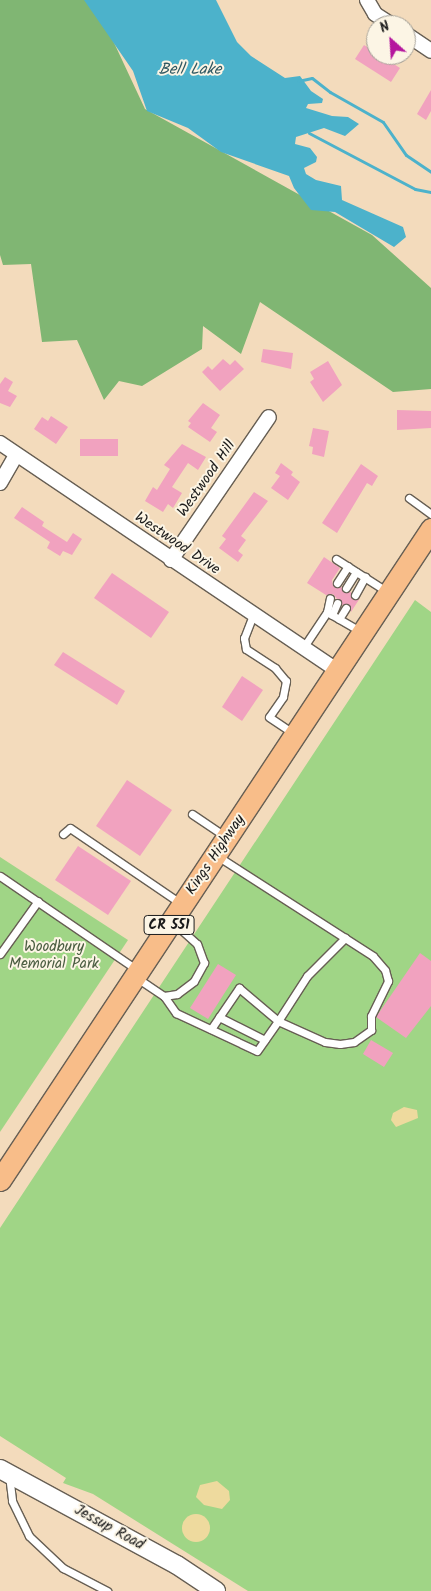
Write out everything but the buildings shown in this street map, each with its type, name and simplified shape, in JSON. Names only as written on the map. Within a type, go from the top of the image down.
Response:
[{"type":"main road","name":"Kings Highway","points":[[0,1180],[431,529]]},
{"type":"street","points":[[367,0],[377,15]]},
{"type":"street","points":[[416,41],[431,51]]},
{"type":"street","name":"Westwood Hill","points":[[171,560],[269,417]]},
{"type":"street","name":"Westwood Drive","points":[[0,443],[171,560],[337,670]]},
{"type":"street","points":[[0,483],[16,455]]},
{"type":"street","name":"Jessup Road","points":[[4,1471],[207,1589]]},
{"type":"lane","points":[[409,498],[431,514]]},
{"type":"lane","points":[[336,558],[388,593]]},
{"type":"lane","points":[[337,583],[348,566]]},
{"type":"lane","points":[[346,588],[356,572]]},
{"type":"lane","points":[[355,595],[365,578]]},
{"type":"lane","points":[[329,613],[330,598]]},
{"type":"lane","points":[[303,648],[337,603]]},
{"type":"lane","points":[[339,619],[346,608]]},
{"type":"lane","points":[[329,613],[362,633]]},
{"type":"lane","points":[[253,615],[244,638],[246,649],[275,668],[286,680],[283,698],[269,716],[295,734]]},
{"type":"lane","points":[[192,814],[222,846],[345,938],[373,956],[385,970],[388,981],[370,1016],[371,1030],[354,1042],[340,1044],[325,1042],[278,1021],[239,988],[210,1029]]},
{"type":"lane","points":[[63,834],[70,828],[177,913],[197,944],[204,963],[194,981],[177,994],[164,996]]},
{"type":"lane","points":[[0,876],[38,901],[137,974],[164,996],[176,1013],[258,1051],[307,976],[345,938]]},
{"type":"lane","points":[[0,954],[38,901]]},
{"type":"lane","points":[[219,1017],[265,1040]]},
{"type":"lane","points":[[4,1471],[12,1502],[29,1536],[63,1568],[107,1591]]},
{"type":"green space","points":[[0,0],[94,0],[145,109],[372,235],[431,288],[431,389],[393,392],[260,302],[241,354],[203,326],[202,349],[142,386],[119,381],[104,400],[77,340],[42,342],[31,264],[3,265],[0,255]]},
{"type":"green space","points":[[415,600],[431,612],[431,1591],[248,1591],[93,1494],[63,1483],[66,1478],[0,1436],[0,1228]]},
{"type":"green space","name":"Woodbury Memorial Park","points":[[0,857],[128,940],[0,1132]]},
{"type":"sand","points":[[404,1107],[417,1110],[418,1118],[396,1127],[391,1120],[393,1113]]},
{"type":"sand","points":[[217,1481],[229,1491],[230,1500],[222,1509],[204,1505],[196,1497],[200,1485]]},
{"type":"sand","points":[[196,1514],[206,1518],[210,1528],[206,1538],[196,1542],[186,1538],[182,1528],[186,1518]]},
{"type":"water","name":"Bell Lake","points":[[84,0],[216,0],[237,42],[251,56],[285,78],[300,76],[311,91],[323,99],[322,103],[308,104],[306,108],[332,116],[348,117],[359,124],[345,136],[324,128],[296,137],[295,144],[310,148],[317,157],[316,162],[304,168],[306,174],[316,180],[341,186],[342,200],[403,227],[406,237],[394,247],[335,212],[311,210],[294,188],[289,176],[221,152],[188,128],[147,111],[133,71]]},
{"type":"waterway","points":[[298,81],[312,78],[330,92],[383,122],[406,155],[431,172]]},
{"type":"waterway","points":[[309,133],[415,189],[431,192]]}]
